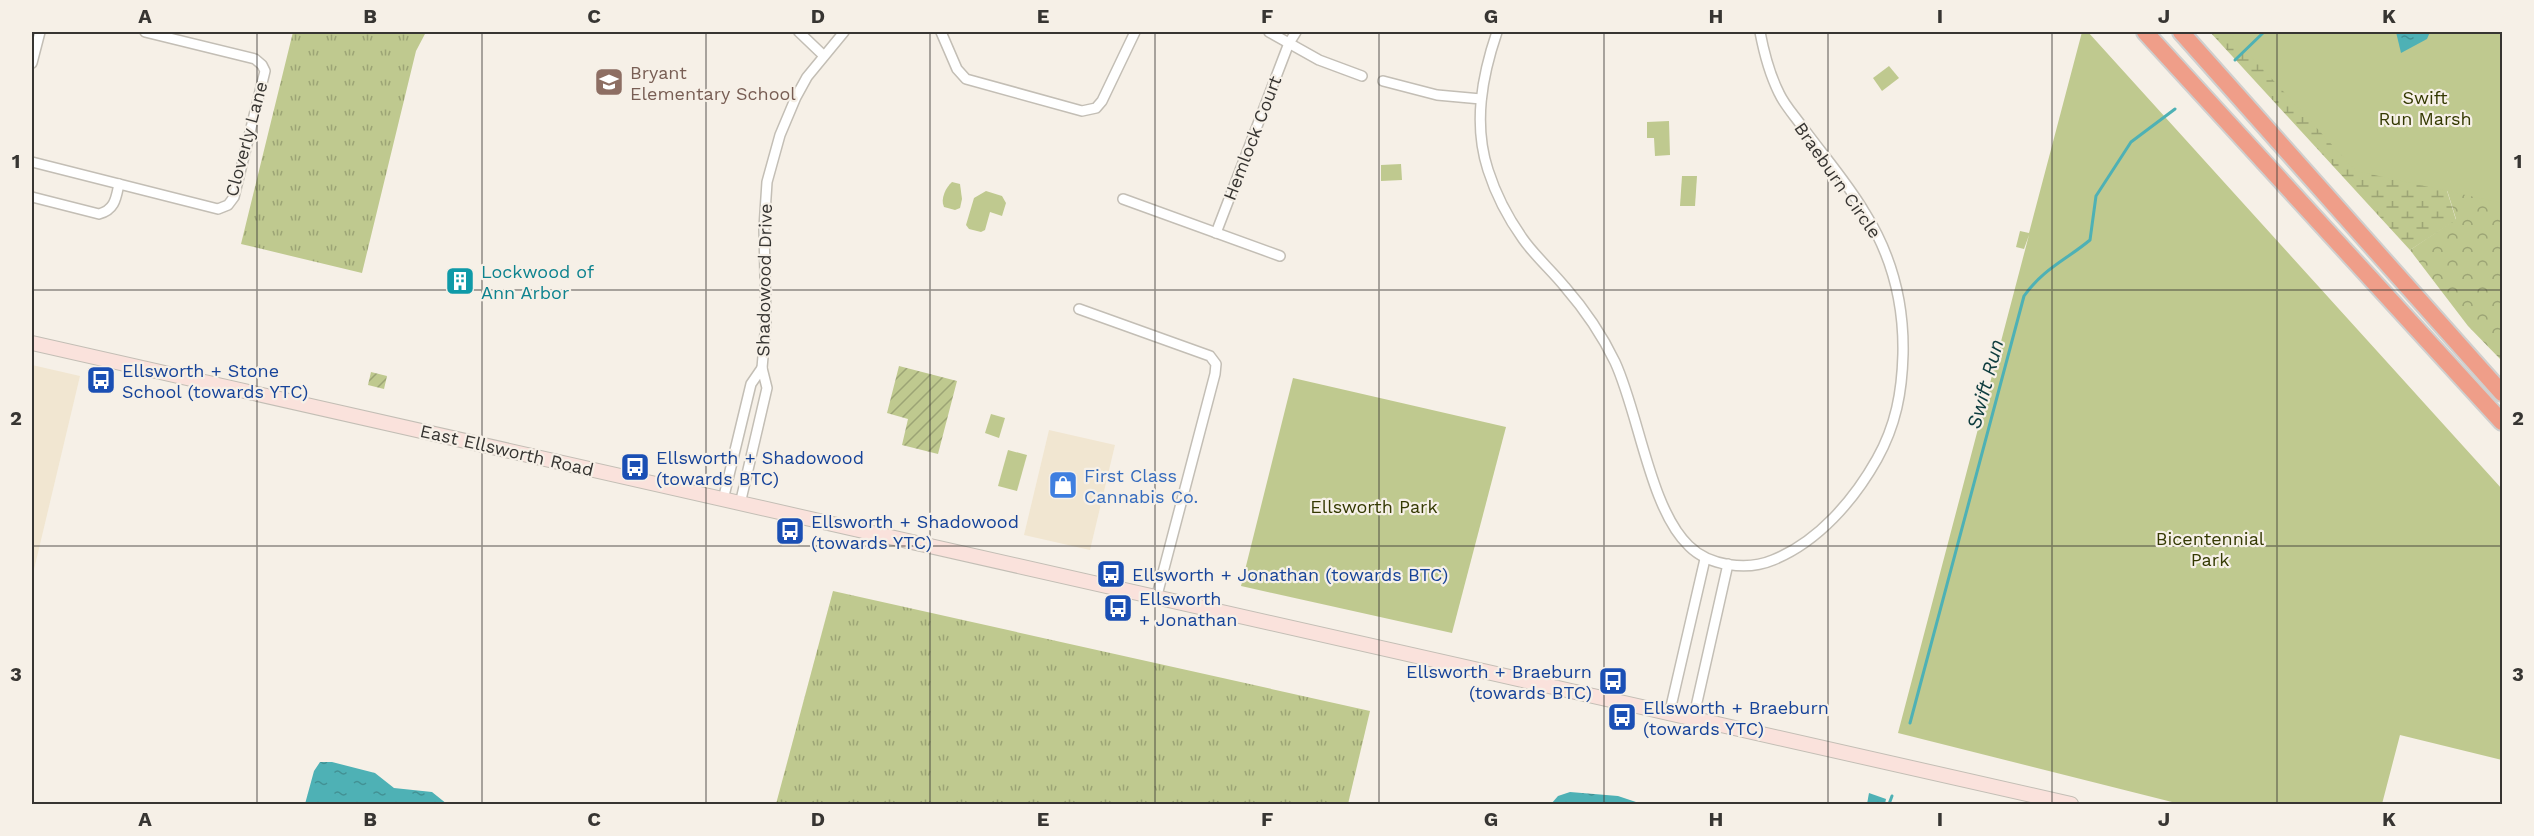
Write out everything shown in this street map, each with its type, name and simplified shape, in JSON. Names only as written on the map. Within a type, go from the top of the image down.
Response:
[{"type":"highway","points":[[2145,32],[2502,422]]},
{"type":"highway","points":[[2181,32],[2502,393]]},
{"type":"main road","name":"East Ellsworth Road","points":[[32,343],[1669,715],[2071,804]]},
{"type":"street","points":[[32,63],[40,32]]},
{"type":"street","name":"Cloverly Lane","points":[[32,162],[218,209],[228,205],[234,197],[265,72],[262,64],[255,59],[146,32]]},
{"type":"street","points":[[799,32],[823,55]]},
{"type":"street","name":"Shadowood Drive","points":[[740,504],[766,388],[762,368],[766,322],[764,228],[767,182],[786,118],[807,77],[844,32]]},
{"type":"street","points":[[941,32],[957,69],[966,79],[1082,111],[1096,108],[1102,101],[1135,32]]},
{"type":"street","points":[[1269,32],[1318,60],[1362,76]]},
{"type":"street","name":"Hemlock Court","points":[[1216,233],[1289,43],[1296,32]]},
{"type":"street","name":"Braeburn Circle","points":[[1497,32],[1485,72],[1481,99],[1483,149],[1487,169],[1503,208],[1523,240],[1566,288],[1597,331],[1616,365],[1667,514],[1676,532],[1689,547],[1705,559],[1746,566],[1768,562],[1790,553],[1826,525],[1856,492],[1889,437],[1899,402],[1902,369],[1901,313],[1898,292],[1883,245],[1849,189],[1780,96],[1766,61],[1760,32]]},
{"type":"street","points":[[1383,81],[1437,95],[1481,99]]},
{"type":"street","points":[[32,197],[99,214],[113,207],[119,184]]},
{"type":"street","points":[[1123,199],[1280,256]]},
{"type":"street","points":[[1079,309],[1210,356],[1216,364],[1156,599]]},
{"type":"street","name":"Shadowood Drive","points":[[723,500],[751,384],[762,368]]},
{"type":"street","points":[[1669,715],[1705,559]]},
{"type":"street","points":[[1693,720],[1728,564]]},
{"type":"shaded area","points":[[32,365],[80,376],[32,578]]},
{"type":"shaded area","points":[[1049,430],[1115,445],[1090,550],[1024,535]]},
{"type":"green space","points":[[293,32],[426,32],[416,51],[362,273],[241,244]]},
{"type":"green space","name":"Bicentennial Park","points":[[2082,32],[2088,32],[2502,489],[2502,760],[2400,735],[2382,804],[2180,804],[1898,733],[2029,235],[2024,249],[2016,247],[2020,231],[2029,233]]},
{"type":"green space","name":"Swift Run Marsh","points":[[2210,32],[2502,32],[2425,119],[2456,220],[2410,250]]},
{"type":"green space","name":"Swift Run Marsh","points":[[2229,32],[2502,32],[2502,203],[2356,171]]},
{"type":"green space","points":[[2502,65],[2502,361],[2468,326],[2410,250],[2456,219],[2425,119]]},
{"type":"green space","points":[[1889,66],[1899,78],[1882,91],[1873,78]]},
{"type":"green space","points":[[1669,121],[1670,155],[1655,156],[1654,138],[1647,138],[1647,122]]},
{"type":"green space","points":[[1401,164],[1402,180],[1381,181],[1381,165]]},
{"type":"green space","points":[[1682,176],[1697,176],[1695,206],[1680,206]]},
{"type":"green space","points":[[952,182],[960,184],[962,199],[960,208],[955,210],[944,207],[943,204],[944,193]]},
{"type":"green space","points":[[986,191],[1002,196],[1006,203],[1002,216],[990,212],[985,230],[981,232],[969,229],[966,225],[974,198]]},
{"type":"green space","points":[[899,366],[957,381],[938,454],[902,445],[908,419],[887,413]]},
{"type":"green space","points":[[371,372],[387,376],[384,389],[368,385]]},
{"type":"green space","name":"Ellsworth Park","points":[[1293,378],[1506,427],[1452,633],[1241,586]]},
{"type":"green space","points":[[991,414],[1005,418],[999,438],[985,433]]},
{"type":"green space","points":[[1008,450],[1027,455],[1017,491],[998,486]]},
{"type":"green space","points":[[833,591],[1370,711],[1348,804],[776,804]]},
{"type":"water","points":[[2396,32],[2430,32],[2427,39],[2401,53]]},
{"type":"water","points":[[320,762],[332,762],[375,773],[394,788],[432,792],[447,804],[305,804],[314,771]]},
{"type":"water","points":[[1570,792],[1618,796],[1642,804],[1551,804],[1558,796]]},
{"type":"water","points":[[1869,793],[1886,799],[1885,804],[1867,804]]},
{"type":"waterway","name":"Swift Run","points":[[2235,60],[2264,32]]},
{"type":"waterway","name":"Swift Run","points":[[1910,723],[2024,296],[2047,272],[2090,240],[2096,196],[2131,142],[2175,109]]},
{"type":"waterway","name":"Swift Run","points":[[1889,804],[1892,796]]},
{"type":"place","name":"Bryant Elementary School","points":[[609,82]]},
{"type":"place","name":"Lockwood of Ann Arbor","points":[[460,281]]},
{"type":"place","name":"Ellsworth + Stone School (towards YTC)","points":[[101,380]]},
{"type":"place","name":"Ellsworth + Shadowood (towards BTC)","points":[[635,467]]},
{"type":"place","name":"First Class Cannabis Co.","points":[[1063,485]]},
{"type":"place","name":"Ellsworth + Shadowood (towards YTC)","points":[[790,531]]},
{"type":"place","name":"Ellsworth + Jonathan (towards BTC)","points":[[1111,574]]},
{"type":"place","name":"Ellsworth + Jonathan","points":[[1118,608]]},
{"type":"place","name":"Ellsworth + Braeburn (towards BTC)","points":[[1613,681]]},
{"type":"place","name":"Ellsworth + Braeburn (towards YTC)","points":[[1622,717]]}]
